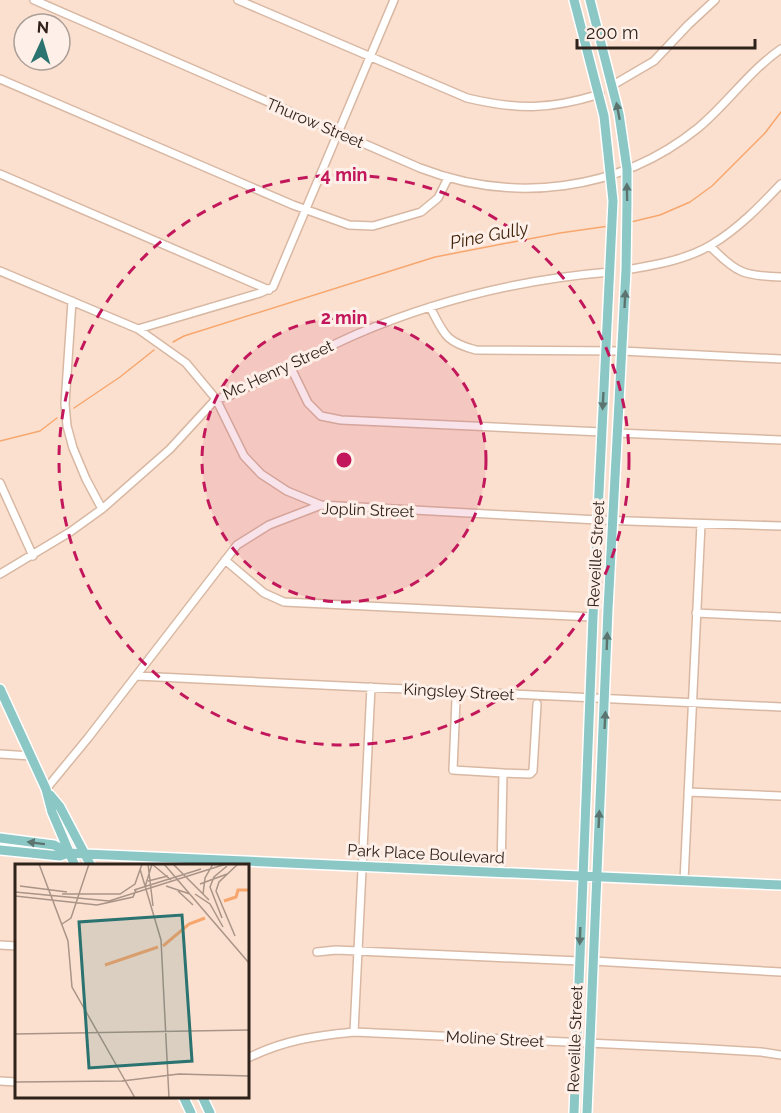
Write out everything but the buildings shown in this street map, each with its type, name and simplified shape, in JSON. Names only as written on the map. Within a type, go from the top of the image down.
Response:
[{"type":"main road","name":"Reveille Street","points":[[574,0],[600,94],[611,175],[612,220],[593,617],[574,1113]]},
{"type":"main road","name":"Reveille Street","points":[[587,1113],[627,230],[627,169],[619,114],[591,3]]},
{"type":"main road","points":[[578,14],[591,3]]},
{"type":"main road","points":[[0,689],[47,791],[52,812],[74,864]]},
{"type":"main road","points":[[47,791],[60,807],[90,864]]},
{"type":"main road","points":[[0,838],[54,845],[69,853]]},
{"type":"main road","points":[[0,850],[60,856],[69,853]]},
{"type":"main road","name":"Park Place Boulevard","points":[[69,853],[781,885]]},
{"type":"main road","points":[[184,1098],[191,1113]]},
{"type":"main road","points":[[203,1098],[210,1113]]},
{"type":"street","name":"Thurow Street","points":[[34,0],[338,133],[448,178],[489,187],[524,189],[574,184],[611,175],[649,159],[684,138],[715,112],[756,69],[781,49]]},
{"type":"street","points":[[238,0],[466,98],[502,106],[535,108],[575,102],[600,94]]},
{"type":"street","points":[[138,329],[269,290],[276,283],[394,0]]},
{"type":"street","points":[[613,85],[654,61],[715,0]]},
{"type":"street","points":[[0,79],[293,205],[349,225],[367,227],[378,225],[425,209],[438,198],[448,178]]},
{"type":"street","points":[[0,174],[269,290]]},
{"type":"street","points":[[626,270],[665,263],[710,246],[750,216],[781,184]]},
{"type":"street","points":[[710,246],[739,271],[752,276],[781,277]]},
{"type":"street","points":[[0,271],[138,329],[186,363],[216,399],[244,456],[261,474],[287,491],[321,505]]},
{"type":"street","name":"Mc Henry Street","points":[[0,574],[33,556],[102,509],[170,449],[216,399],[229,396],[358,334],[430,307],[512,285],[610,272]]},
{"type":"street","points":[[72,301],[65,404],[68,426],[73,448],[102,509]]},
{"type":"street","points":[[430,307],[443,333],[457,345],[476,350],[622,351],[781,358]]},
{"type":"street","points":[[290,366],[308,403],[321,416],[341,420],[602,432]]},
{"type":"street","points":[[617,433],[781,440]]},
{"type":"street","points":[[0,483],[33,556]]},
{"type":"street","name":"Joplin Street","points":[[47,791],[237,545],[269,525],[321,505],[598,520],[781,526]]},
{"type":"street","points":[[684,881],[701,524]]},
{"type":"street","points":[[225,560],[264,593],[284,602],[593,617]]},
{"type":"street","points":[[696,613],[781,617]]},
{"type":"street","name":"Kingsley Street","points":[[137,676],[781,707]]},
{"type":"street","points":[[354,1032],[360,951],[371,687]]},
{"type":"street","points":[[456,700],[453,770],[530,774],[533,771],[537,704]]},
{"type":"street","points":[[0,754],[31,756]]},
{"type":"street","points":[[501,873],[503,772]]},
{"type":"street","points":[[688,792],[781,796]]},
{"type":"street","points":[[0,945],[15,946]]},
{"type":"street","points":[[317,952],[360,951],[579,961]]},
{"type":"street","points":[[593,961],[781,972]]},
{"type":"street","name":"Moline Street","points":[[249,1058],[288,1041],[354,1032],[750,1051],[781,1055]]},
{"type":"street","points":[[0,1081],[15,1082]]},
{"type":"waterway","name":"Pine Gully","points":[[631,222],[660,215],[690,202],[712,186],[765,133],[781,112]]},
{"type":"waterway","name":"Pine Gully","points":[[173,342],[184,336],[435,257],[609,226]]},
{"type":"waterway","name":"Pine Gully","points":[[74,408],[120,377],[154,350]]},
{"type":"waterway","name":"Pine Gully","points":[[0,441],[40,431],[57,418]]}]
